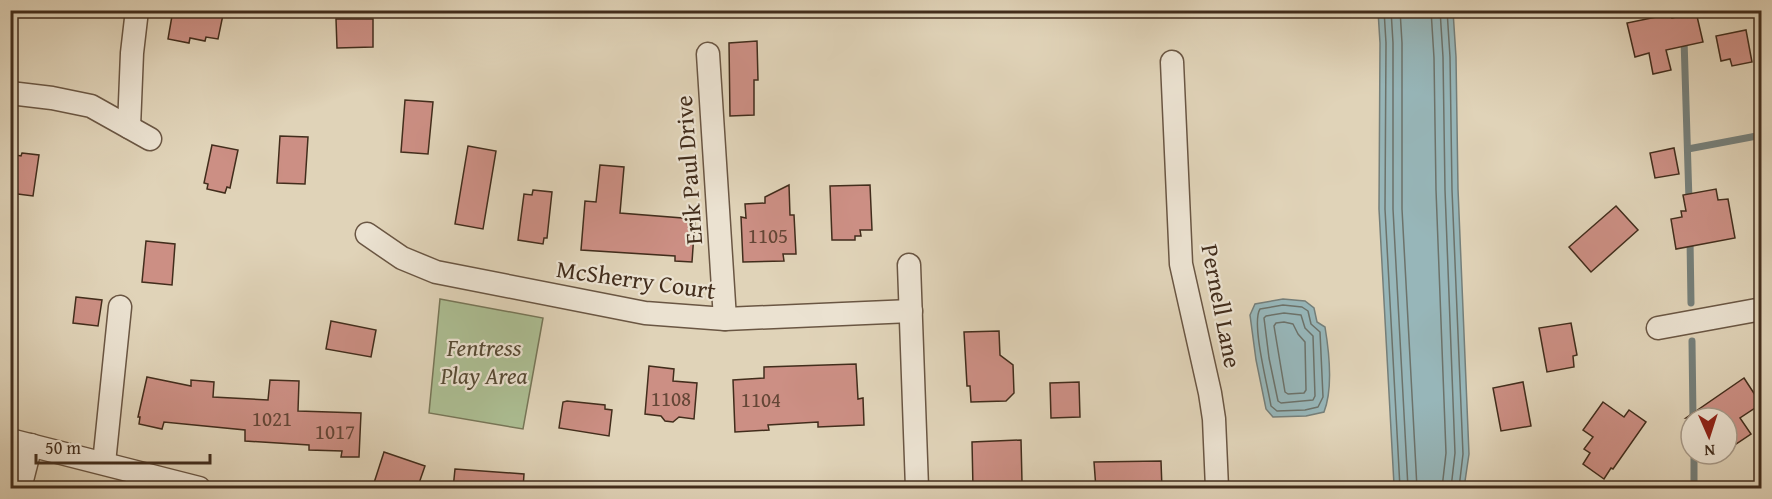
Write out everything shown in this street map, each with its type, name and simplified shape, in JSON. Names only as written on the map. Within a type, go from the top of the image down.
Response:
[{"type":"street","points":[[129,127],[132,53],[137,10]]},
{"type":"street","name":"Erik Paul Drive","points":[[708,54],[725,319]]},
{"type":"street","name":"Pernell Lane","points":[[1172,62],[1181,264],[1210,393],[1214,419],[1217,489]]},
{"type":"street","points":[[10,93],[91,106],[150,139]]},
{"type":"street","name":"McSherry Court","points":[[367,234],[402,258],[436,272],[645,313],[725,319],[911,310]]},
{"type":"street","points":[[909,265],[917,489]]},
{"type":"street","points":[[104,463],[120,307]]},
{"type":"street","points":[[1658,328],[1761,309]]},
{"type":"street","points":[[20,489],[21,442],[199,489]]},
{"type":"green space","name":"Fentress Play Area","points":[[440,299],[543,318],[523,429],[429,413]]},
{"type":"water","points":[[1378,11],[1453,11],[1469,454],[1464,488],[1395,488],[1394,485],[1379,209],[1380,43]]},
{"type":"water","points":[[1283,299],[1305,301],[1314,308],[1317,322],[1325,327],[1329,358],[1329,392],[1324,412],[1306,416],[1273,417],[1266,409],[1250,315],[1255,304]]},
{"type":"building","points":[[173,10],[224,10],[218,39],[206,37],[205,41],[190,38],[189,43],[168,39]]},
{"type":"building","points":[[1696,12],[1703,42],[1666,50],[1671,70],[1653,74],[1649,53],[1635,57],[1627,23],[1671,14],[1672,18]]},
{"type":"building","points":[[336,19],[373,19],[373,47],[337,48]]},
{"type":"building","points":[[1746,30],[1752,62],[1732,66],[1730,59],[1721,61],[1716,36]]},
{"type":"building","points":[[757,41],[758,80],[754,80],[754,115],[730,116],[729,43]]},
{"type":"building","points":[[405,100],[433,102],[428,154],[401,152]]},
{"type":"building","points":[[280,136],[308,137],[305,184],[277,183]]},
{"type":"building","points":[[212,145],[238,150],[230,188],[227,187],[225,193],[207,189],[208,184],[204,183]]},
{"type":"building","points":[[468,146],[496,151],[483,229],[455,224]]},
{"type":"building","points":[[1674,148],[1679,174],[1655,178],[1650,153]]},
{"type":"building","points":[[22,153],[39,155],[33,196],[10,193],[10,154],[21,156]]},
{"type":"building","points":[[600,165],[624,167],[620,213],[695,219],[692,262],[675,261],[675,256],[581,250],[585,201],[596,202]]},
{"type":"building","points":[[789,185],[790,215],[794,215],[796,254],[783,254],[784,261],[743,262],[741,217],[746,218],[745,204],[765,203],[765,197]]},
{"type":"building","points":[[870,185],[872,230],[860,230],[861,236],[855,236],[855,240],[832,240],[830,186]]},
{"type":"building","points":[[1716,189],[1718,200],[1728,199],[1735,238],[1676,249],[1671,219],[1682,217],[1681,211],[1686,211],[1683,195]]},
{"type":"building","points":[[533,190],[552,192],[547,238],[544,238],[543,244],[518,240],[524,194],[532,195]]},
{"type":"building","points":[[1616,206],[1638,230],[1591,272],[1569,247]]},
{"type":"building","points":[[146,241],[175,244],[172,285],[142,282]]},
{"type":"building","points":[[76,297],[102,300],[98,326],[73,323]]},
{"type":"building","points":[[331,321],[376,330],[371,357],[326,349]]},
{"type":"building","points":[[1571,323],[1577,355],[1573,356],[1574,367],[1547,372],[1539,328]]},
{"type":"building","points":[[999,331],[1000,355],[1013,365],[1014,393],[1006,401],[971,402],[970,386],[967,386],[964,332]]},
{"type":"building","points":[[856,364],[858,399],[863,398],[864,425],[818,427],[818,422],[768,425],[769,430],[735,432],[733,380],[764,378],[764,367]]},
{"type":"building","points":[[649,366],[674,369],[673,381],[697,383],[694,419],[679,417],[673,422],[665,421],[661,416],[645,414]]},
{"type":"building","points":[[147,377],[191,386],[191,380],[214,382],[213,397],[268,400],[270,380],[299,381],[298,411],[361,413],[359,457],[341,457],[342,451],[309,450],[309,445],[245,441],[245,430],[164,422],[162,429],[139,424],[140,417],[138,417]]},
{"type":"building","points":[[1744,378],[1761,404],[1740,418],[1751,434],[1739,442],[1739,406],[1703,406]]},
{"type":"building","points":[[1079,382],[1080,417],[1051,418],[1050,383]]},
{"type":"building","points":[[1523,382],[1531,426],[1501,431],[1493,388]]},
{"type":"building","points":[[563,402],[605,405],[605,409],[612,410],[609,436],[559,428]]},
{"type":"building","points":[[1603,402],[1624,417],[1629,410],[1646,422],[1604,479],[1583,464],[1590,453],[1584,449],[1593,437],[1583,430]]},
{"type":"building","points":[[1021,440],[1022,482],[1009,483],[1009,489],[973,489],[972,442]]},
{"type":"building","points":[[384,452],[425,466],[417,489],[372,489]]},
{"type":"building","points":[[1161,461],[1162,489],[1096,489],[1094,462]]},
{"type":"building","points":[[455,469],[524,474],[523,489],[453,489]]},
{"type":"waterway","points":[[1683,10],[1683,24]]},
{"type":"waterway","points":[[1684,39],[1689,201]]},
{"type":"waterway","points":[[1688,149],[1762,135]]},
{"type":"waterway","points":[[1690,239],[1691,303]]},
{"type":"waterway","points":[[1692,341],[1693,406]]},
{"type":"waterway","points":[[1694,466],[1694,488]]}]
